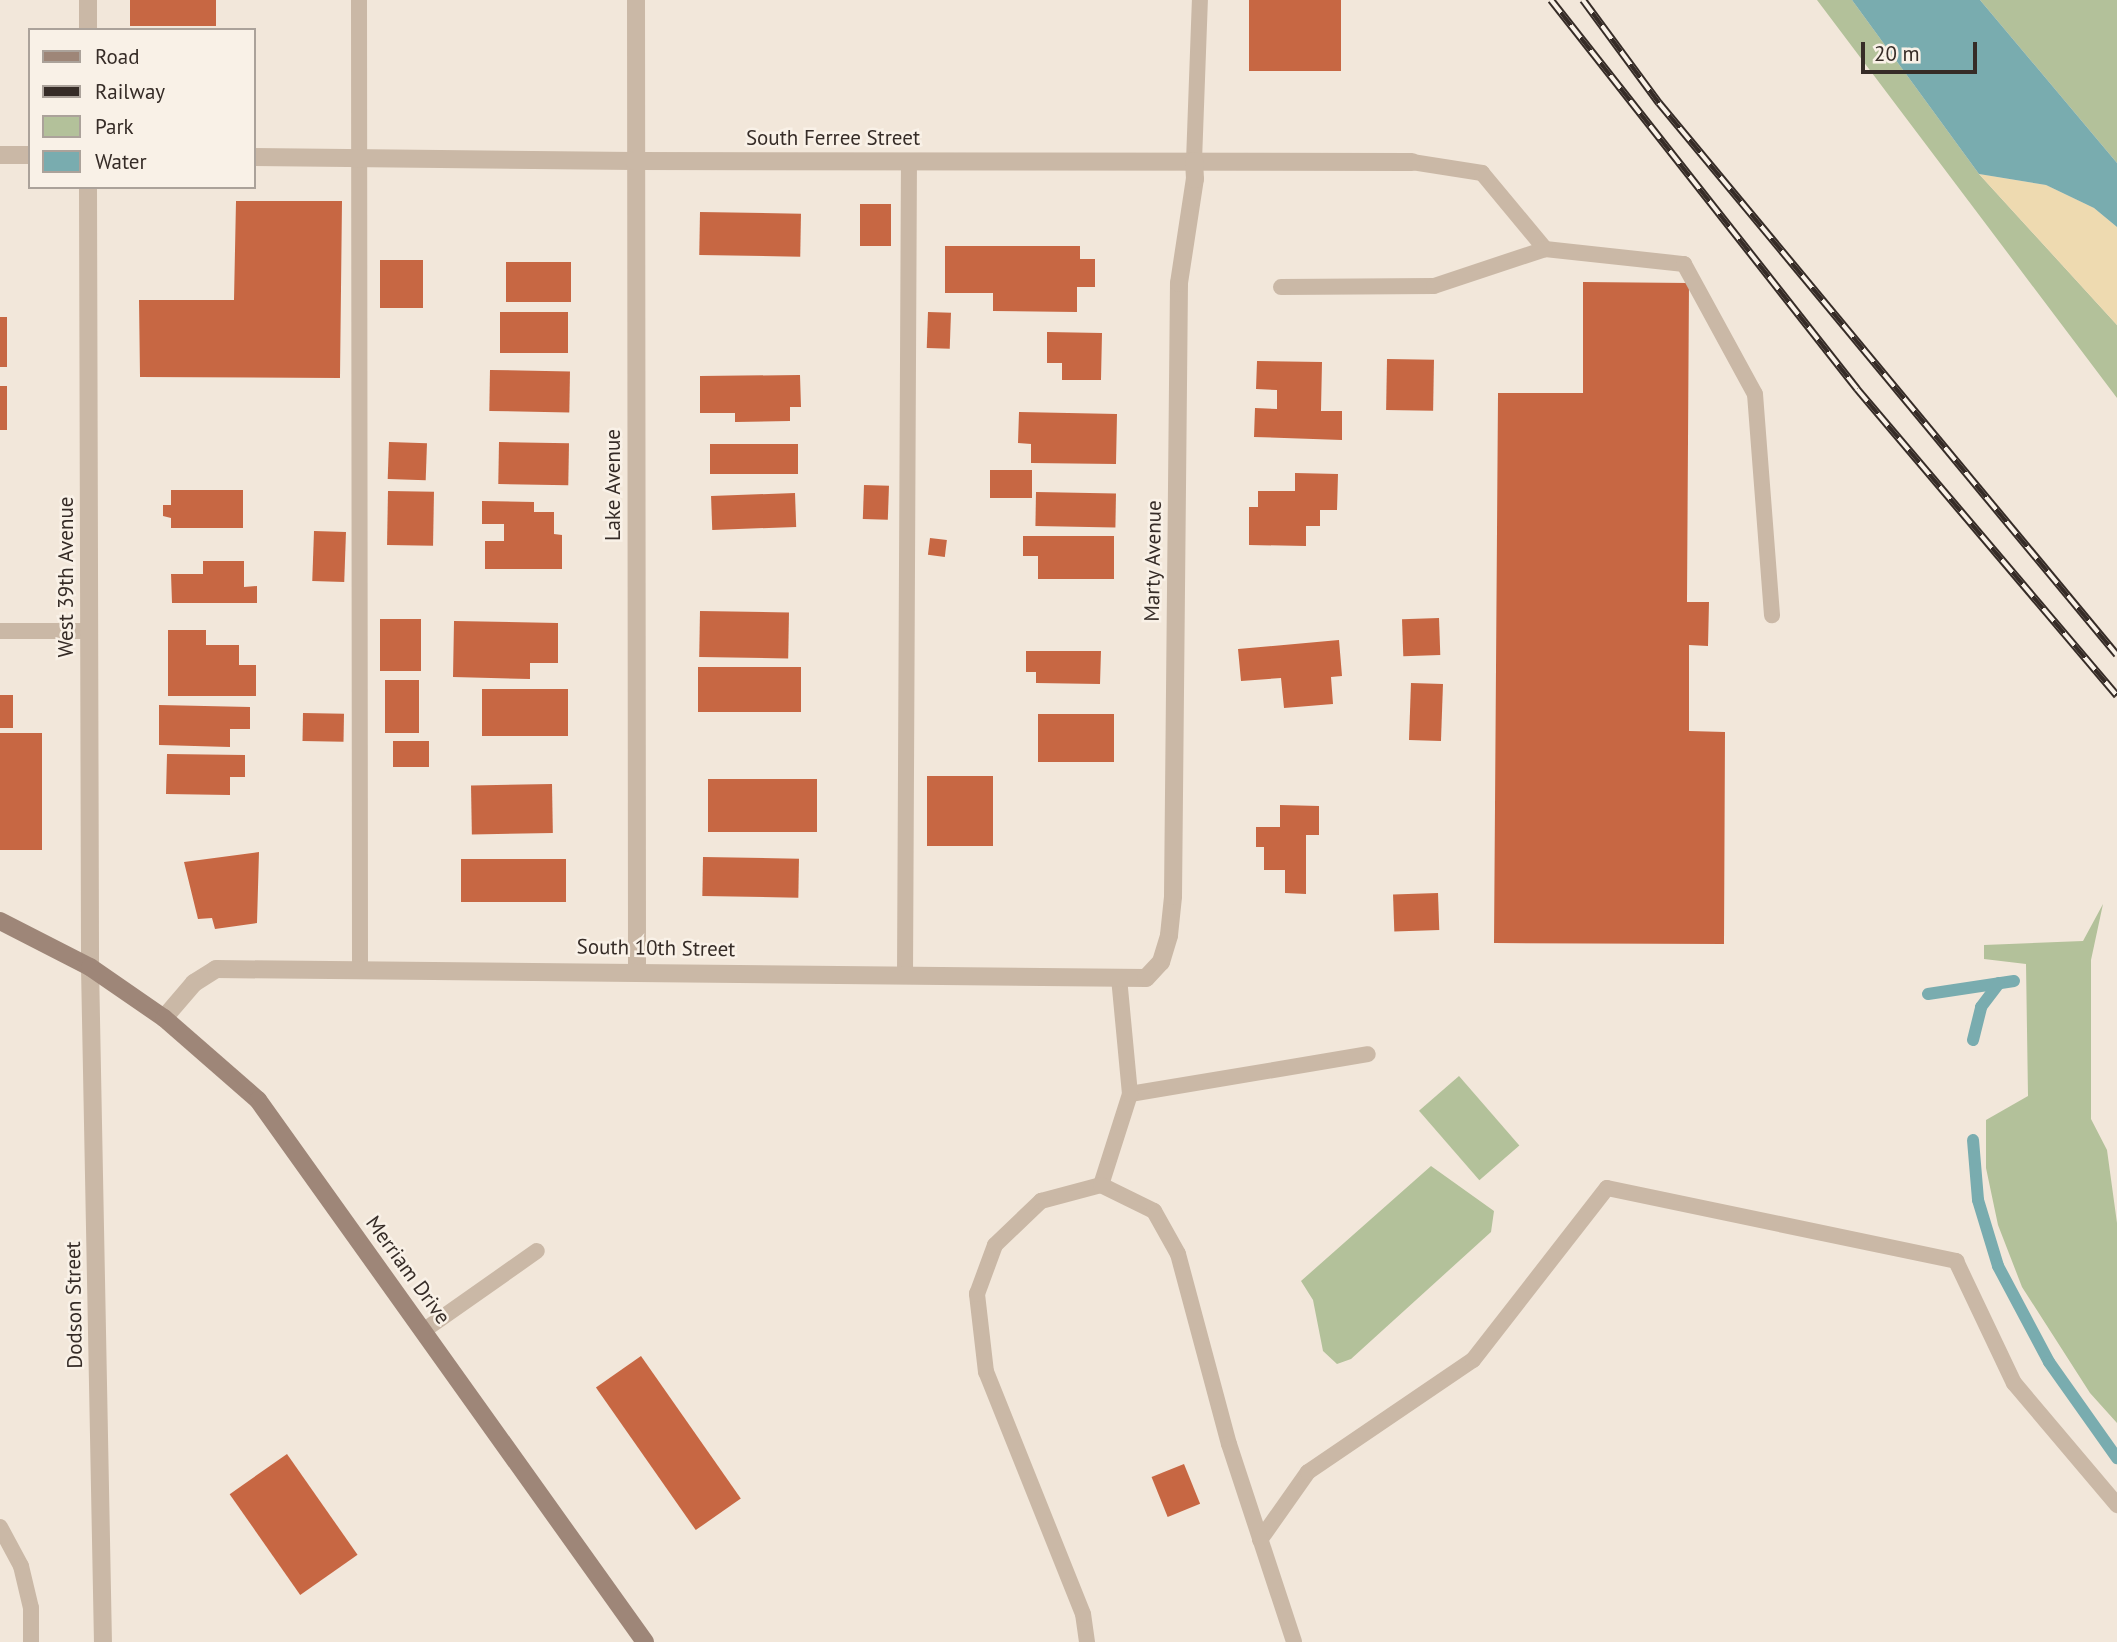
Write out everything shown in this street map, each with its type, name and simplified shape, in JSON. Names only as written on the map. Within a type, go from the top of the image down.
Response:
[{"type":"main road","name":"Merriam Drive","points":[[0,920],[90,967],[164,1018],[258,1100],[645,1642]]},
{"type":"street","points":[[88,0],[88,28]]},
{"type":"street","name":"Lake Avenue","points":[[636,0],[634,161],[637,971]]},
{"type":"street","points":[[0,155],[28,155]]},
{"type":"street","name":"South Ferree Street","points":[[256,157],[634,161],[1412,162]]},
{"type":"street","name":"Marty Avenue","points":[[1161,962],[1170,935],[1173,896],[1179,283],[1195,179],[1194,161]]},
{"type":"street","name":"West 39th Avenue","points":[[88,189],[90,967]]},
{"type":"street","name":"South 10th Street","points":[[164,1018],[194,983],[216,968],[1146,978],[1161,962]]},
{"type":"street","name":"Dodson Street","points":[[90,967],[103,1642]]},
{"type":"lane","points":[[359,0],[360,968]]},
{"type":"lane","points":[[1194,161],[1200,0]]},
{"type":"lane","points":[[905,975],[909,161]]},
{"type":"lane","points":[[1412,162],[1482,173],[1545,249]]},
{"type":"lane","points":[[1281,286],[1434,286],[1545,249],[1684,264],[1755,394],[1772,615]]},
{"type":"lane","points":[[0,631],[89,631]]},
{"type":"lane","points":[[1101,1185],[1130,1094],[1119,978]]},
{"type":"lane","points":[[1130,1094],[1368,1054]]},
{"type":"lane","points":[[1087,1642],[1083,1614],[986,1372],[977,1294],[995,1245],[1041,1201],[1101,1185],[1154,1211],[1178,1254],[1229,1444],[1294,1642]]},
{"type":"lane","points":[[1260,1540],[1308,1472],[1474,1360],[1606,1188],[1955,1261],[2014,1383],[2117,1505]]},
{"type":"lane","points":[[423,1331],[537,1251]]},
{"type":"lane","points":[[0,1527],[21,1566],[31,1608],[31,1642]]},
{"type":"green space","points":[[1817,0],[1852,0],[1979,174],[2117,325],[2117,398]]},
{"type":"green space","points":[[1980,0],[2117,0],[2117,163]]},
{"type":"green space","points":[[2103,904],[2091,960],[2091,1119],[2107,1150],[2117,1223],[2117,1423],[2090,1393],[2022,1287],[1998,1225],[1986,1168],[1986,1120],[2028,1096],[2026,964],[1984,959],[1984,945],[2083,941]]},
{"type":"green space","points":[[1459,1076],[1519,1145],[1479,1180],[1419,1111]]},
{"type":"green space","points":[[1431,1166],[1494,1211],[1491,1232],[1351,1359],[1337,1364],[1323,1351],[1313,1300],[1301,1281]]},
{"type":"sand","points":[[1979,174],[2046,185],[2094,208],[2117,227],[2117,325]]},
{"type":"water","points":[[1852,0],[1980,0],[2117,163],[2117,227],[2094,208],[2046,185],[1979,174]]},
{"type":"building","points":[[130,0],[216,0],[216,26],[130,26]]},
{"type":"building","points":[[1249,0],[1341,0],[1341,71],[1249,71]]},
{"type":"building","points":[[236,201],[342,201],[340,378],[140,377],[139,300],[234,300]]},
{"type":"building","points":[[860,204],[891,204],[891,246],[860,246]]},
{"type":"building","points":[[700,212],[801,214],[800,257],[699,255]]},
{"type":"building","points":[[945,246],[1080,246],[1080,259],[1095,259],[1095,287],[1077,287],[1077,312],[993,311],[993,293],[945,293]]},
{"type":"building","points":[[380,260],[423,260],[423,308],[380,308]]},
{"type":"building","points":[[506,262],[571,262],[571,302],[506,302]]},
{"type":"building","points":[[1583,282],[1689,283],[1687,602],[1709,602],[1708,646],[1689,645],[1689,731],[1725,732],[1724,944],[1494,943],[1498,393],[1583,393]]},
{"type":"building","points":[[500,312],[568,312],[568,353],[500,353]]},
{"type":"building","points":[[928,312],[951,313],[950,349],[927,348]]},
{"type":"building","points":[[0,317],[7,317],[7,367],[0,367]]},
{"type":"building","points":[[1047,332],[1102,333],[1101,380],[1062,380],[1062,363],[1047,363]]},
{"type":"building","points":[[1387,359],[1434,360],[1433,411],[1386,410]]},
{"type":"building","points":[[1257,361],[1322,362],[1321,411],[1342,411],[1342,440],[1254,437],[1255,408],[1277,409],[1277,390],[1256,389]]},
{"type":"building","points":[[490,370],[570,371],[569,412],[489,411]]},
{"type":"building","points":[[800,375],[801,407],[790,407],[790,421],[735,422],[735,413],[700,413],[700,376]]},
{"type":"building","points":[[0,386],[7,386],[7,430],[0,430]]},
{"type":"building","points":[[1019,412],[1117,414],[1116,464],[1031,463],[1031,444],[1018,443]]},
{"type":"building","points":[[389,442],[427,443],[426,480],[388,479]]},
{"type":"building","points":[[499,442],[569,443],[568,485],[498,484]]},
{"type":"building","points":[[710,444],[798,444],[798,474],[710,474]]},
{"type":"building","points":[[990,470],[1032,470],[1032,498],[990,498]]},
{"type":"building","points":[[1295,473],[1338,474],[1337,510],[1320,510],[1320,526],[1306,526],[1306,546],[1249,545],[1249,507],[1258,507],[1258,491],[1295,491]]},
{"type":"building","points":[[864,485],[889,486],[888,520],[863,519]]},
{"type":"building","points":[[171,490],[243,490],[243,528],[171,528],[171,518],[163,516],[163,505],[171,505]]},
{"type":"building","points":[[388,491],[434,492],[433,546],[387,545]]},
{"type":"building","points":[[1036,492],[1116,493],[1115,527],[1035,526]]},
{"type":"building","points":[[795,493],[796,527],[712,530],[711,496]]},
{"type":"building","points":[[482,501],[534,502],[534,512],[554,512],[554,534],[562,535],[562,569],[485,569],[485,541],[504,541],[504,524],[482,524]]},
{"type":"building","points":[[314,531],[346,532],[344,582],[312,581]]},
{"type":"building","points":[[1023,536],[1114,536],[1114,579],[1038,579],[1038,556],[1023,556]]},
{"type":"building","points":[[930,538],[947,540],[945,557],[928,555]]},
{"type":"building","points":[[203,561],[244,561],[244,587],[257,586],[257,603],[172,603],[171,574],[203,574]]},
{"type":"building","points":[[700,611],[789,613],[788,659],[699,657]]},
{"type":"building","points":[[1439,618],[1440,655],[1403,656],[1402,619]]},
{"type":"building","points":[[380,619],[421,619],[421,671],[380,671]]},
{"type":"building","points":[[454,621],[558,623],[558,663],[530,663],[530,679],[453,677]]},
{"type":"building","points":[[168,630],[206,630],[206,645],[239,645],[239,665],[256,665],[256,696],[168,696]]},
{"type":"building","points":[[1339,640],[1342,676],[1331,677],[1333,704],[1284,708],[1281,678],[1241,681],[1238,649]]},
{"type":"building","points":[[1026,651],[1101,651],[1100,684],[1036,683],[1036,672],[1026,672]]},
{"type":"building","points":[[698,667],[801,667],[801,712],[698,712]]},
{"type":"building","points":[[385,680],[419,680],[419,733],[385,733]]},
{"type":"building","points":[[1411,683],[1443,684],[1441,741],[1409,740]]},
{"type":"building","points":[[482,689],[568,689],[568,736],[482,736]]},
{"type":"building","points":[[0,695],[13,695],[13,728],[0,728]]},
{"type":"building","points":[[159,705],[250,707],[250,729],[230,729],[230,747],[159,745]]},
{"type":"building","points":[[303,713],[344,714],[344,742],[303,741]]},
{"type":"building","points":[[1038,714],[1114,714],[1114,762],[1038,762]]},
{"type":"building","points":[[0,733],[42,733],[42,850],[0,850]]},
{"type":"building","points":[[393,741],[429,741],[429,767],[393,767]]},
{"type":"building","points":[[167,754],[245,755],[245,777],[230,777],[230,795],[166,794]]},
{"type":"building","points":[[927,776],[993,776],[993,846],[927,846]]},
{"type":"building","points":[[708,779],[817,779],[817,832],[708,832]]},
{"type":"building","points":[[552,784],[553,833],[472,834],[471,785]]},
{"type":"building","points":[[1280,805],[1319,806],[1319,835],[1306,835],[1306,894],[1285,893],[1285,870],[1264,870],[1264,847],[1256,847],[1256,827],[1280,827]]},
{"type":"building","points":[[259,852],[257,923],[215,929],[212,918],[198,919],[184,862]]},
{"type":"building","points":[[703,857],[799,859],[798,898],[702,896]]},
{"type":"building","points":[[461,859],[566,859],[566,902],[461,902]]},
{"type":"building","points":[[1438,893],[1439,930],[1394,932],[1393,895]]},
{"type":"building","points":[[641,1356],[741,1499],[696,1530],[596,1388]]},
{"type":"building","points":[[287,1454],[358,1555],[300,1595],[230,1494]]},
{"type":"building","points":[[1184,1464],[1200,1504],[1168,1517],[1152,1477]]},
{"type":"waterway","points":[[1928,994],[2014,981]]},
{"type":"waterway","points":[[1973,1040],[1981,1007],[1999,983]]},
{"type":"waterway","points":[[1973,1140],[1978,1200],[1998,1266],[2049,1362],[2117,1458]]},
{"type":"railway","points":[[1551,0],[1857,389],[2117,696]]},
{"type":"railway","points":[[1583,0],[1659,103],[2117,655]]}]
